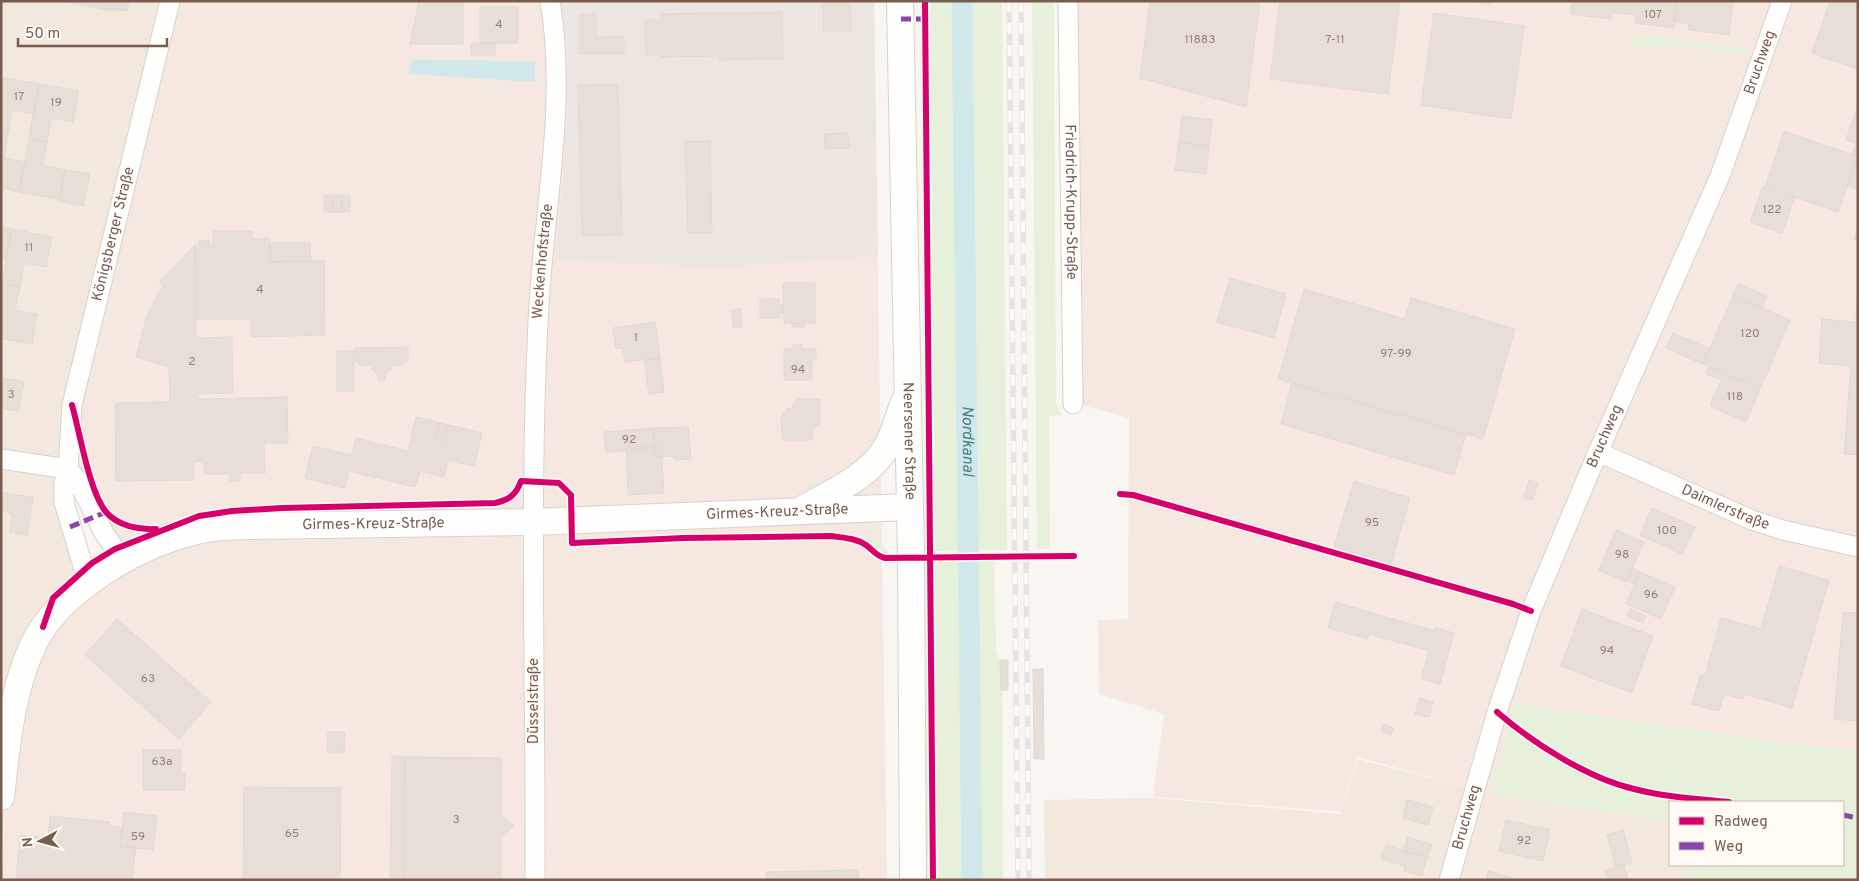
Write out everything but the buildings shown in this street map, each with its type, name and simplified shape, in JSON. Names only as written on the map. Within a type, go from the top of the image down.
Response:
[{"type":"street","name":"Königsberger Straße","points":[[88,583],[64,502],[64,483],[68,469],[69,438],[78,374],[170,1]]},
{"type":"street","name":"Weckenhofstraße","points":[[533,522],[538,321],[557,79],[550,1]]},
{"type":"street","name":"Neersener Straße","points":[[900,1],[908,389],[913,880]]},
{"type":"street","name":"Friedrich-Krupp-Straße","points":[[1068,1],[1073,404]]},
{"type":"street","name":"Bruchweg","points":[[1449,880],[1497,712],[1531,611],[1598,452],[1720,176],[1782,1]]},
{"type":"street","points":[[798,511],[850,482],[870,467],[884,451],[908,389]]},
{"type":"street","name":"Daimlerstraße","points":[[1598,452],[1752,520],[1783,530],[1858,546]]},
{"type":"street","points":[[1,459],[68,469],[78,481],[104,534],[123,561]]},
{"type":"street","name":"Girmes-Kreuz-Straße","points":[[1,797],[13,704],[30,653],[43,627],[66,601],[88,583],[144,550],[186,534],[225,527],[533,522],[909,507]]},
{"type":"street","name":"Düsselstraße","points":[[533,522],[535,880]]},
{"type":"shaded area","points":[[1,1],[167,1],[65,465],[85,582],[10,752],[1,861]]},
{"type":"shaded area","points":[[173,1],[874,1],[887,880],[1,880],[10,752],[36,646],[125,562],[80,479],[71,438]]},
{"type":"shaded area","points":[[560,1],[874,1],[878,256],[721,267],[556,260],[569,97],[568,53]]},
{"type":"shaded area","points":[[1075,1],[1858,1],[1858,750],[1811,747],[1515,704],[1490,794],[1358,757],[1341,812],[1153,797],[1164,714],[1099,694],[1098,620],[1128,619],[1129,418],[1079,404]]},
{"type":"shaded area","points":[[1358,759],[1491,794],[1669,821],[1669,866],[1686,866],[1687,880],[1045,880],[1044,800],[1153,798],[1341,814]]},
{"type":"green space","points":[[920,1],[923,1],[928,552],[925,552]]},
{"type":"green space","points":[[930,1],[1002,1],[1007,550],[935,551]]},
{"type":"green space","points":[[1032,1],[1054,1],[1056,403],[1062,415],[1049,416],[1050,549],[1037,549]]},
{"type":"green space","points":[[1634,33],[1750,50],[1748,55],[1678,45],[1633,48]]},
{"type":"green space","points":[[861,532],[878,539],[889,554],[881,553],[862,538]]},
{"type":"green space","points":[[994,561],[996,652],[1002,663],[1003,880],[936,880],[935,562]]},
{"type":"green space","points":[[925,567],[928,567],[929,880],[926,880]]},
{"type":"green space","points":[[1515,704],[1811,747],[1858,750],[1858,880],[1687,880],[1686,866],[1844,866],[1844,801],[1669,801],[1669,821],[1490,794]]},
{"type":"water","points":[[412,60],[535,61],[535,82],[409,74]]},
{"type":"waterway","name":"Nordkanal","points":[[962,1],[972,880]]},
{"type":"railway","points":[[1009,1],[1018,880]]},
{"type":"railway","points":[[1021,1],[1029,880]]},
{"type":"marked path","points":[[901,19],[925,19]]},
{"type":"marked path","points":[[70,527],[106,512]]},
{"type":"marked path","points":[[1844,815],[1858,818]]},
{"type":"cycle path","points":[[925,1],[933,880]]},
{"type":"cycle path","points":[[72,405],[90,476],[100,503],[106,512],[116,521],[123,524],[143,529],[156,529]]},
{"type":"cycle path","points":[[43,627],[53,598],[92,563],[115,549],[199,516],[232,511],[282,508],[495,503],[511,496],[517,490],[521,481],[559,483],[571,495],[572,543],[684,538],[831,536],[858,541],[879,556],[885,558],[1074,556]]},
{"type":"cycle path","points":[[1120,494],[1133,495],[1513,604],[1531,611]]},
{"type":"cycle path","points":[[1497,712],[1527,736],[1561,758],[1598,777],[1616,784],[1657,794],[1719,801]]}]
